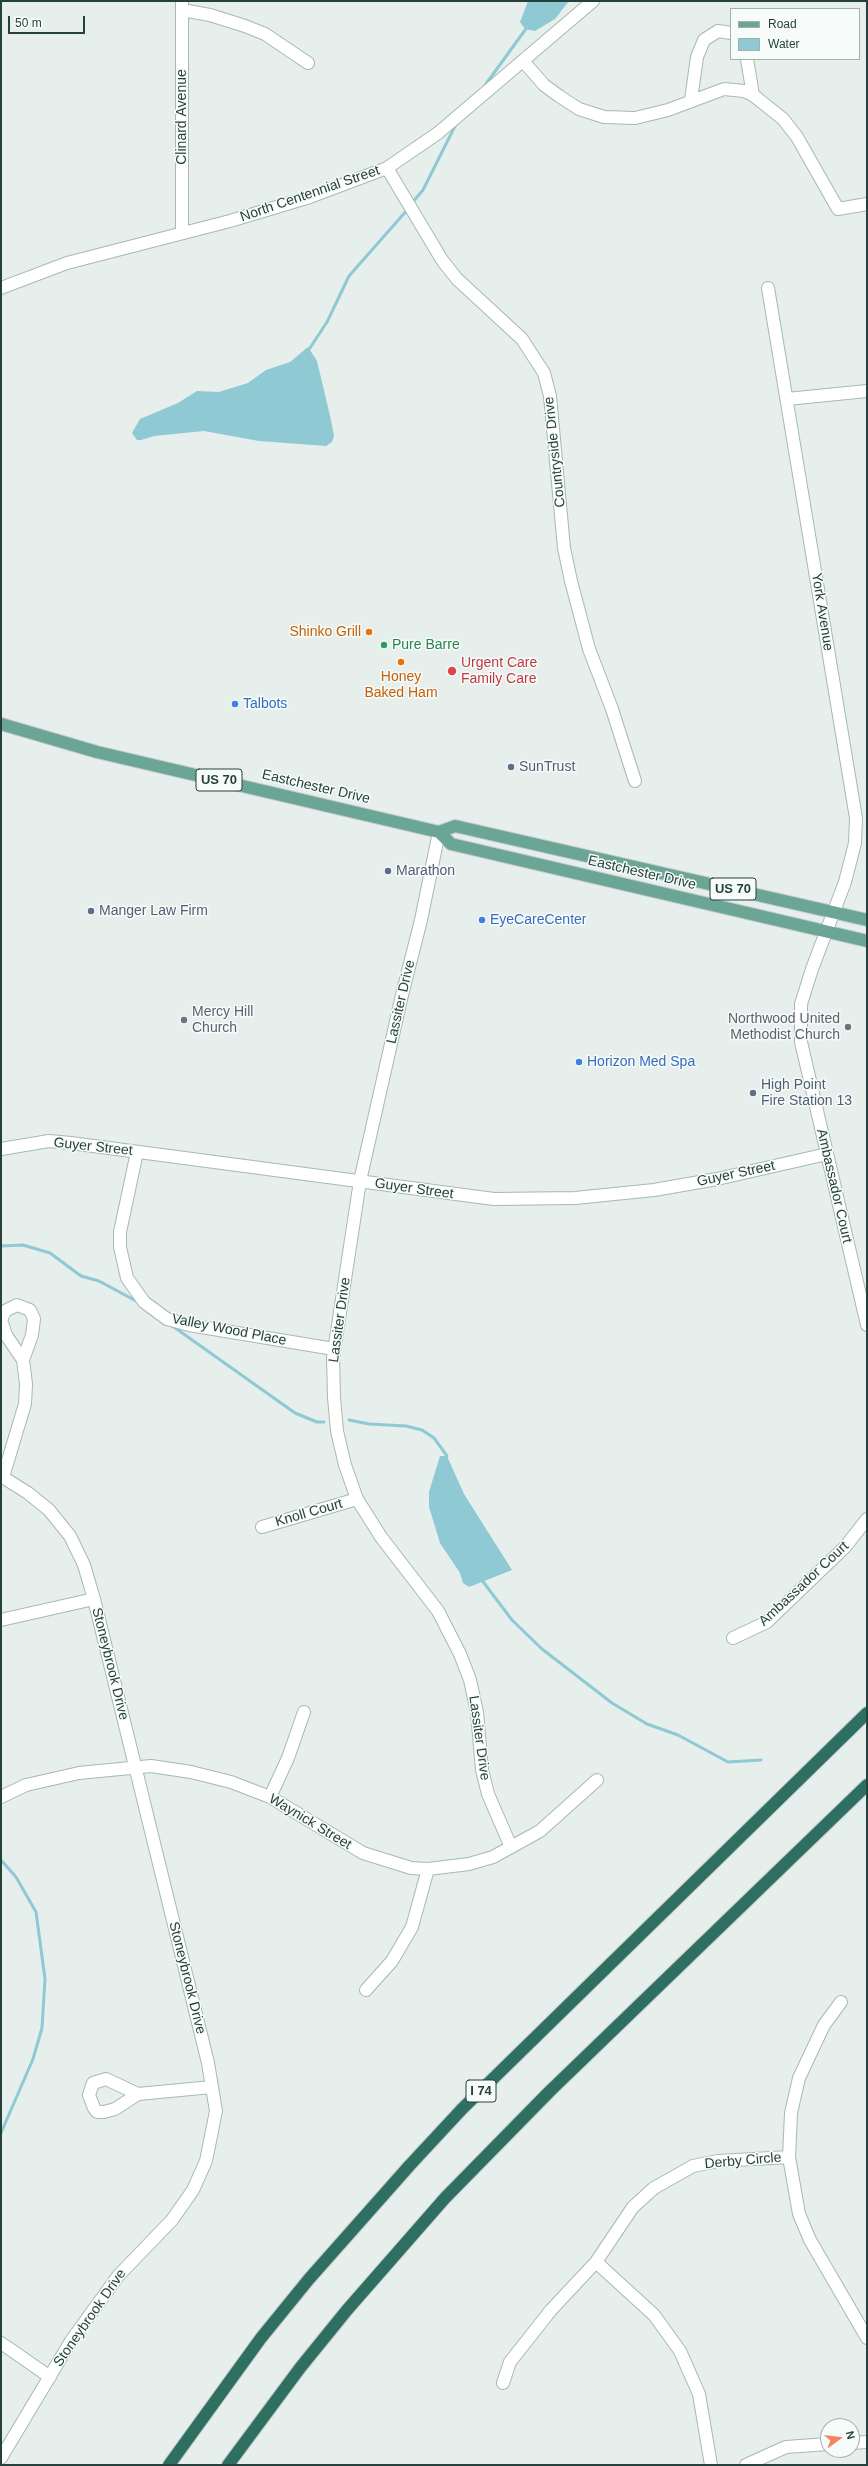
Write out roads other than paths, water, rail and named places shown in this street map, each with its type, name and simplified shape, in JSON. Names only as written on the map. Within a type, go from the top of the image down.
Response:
[{"type":"highway","name":"I 74","points":[[169,2465],[281,2315],[359,2221],[410,2165],[479,2093],[867,1714]]},
{"type":"highway","points":[[228,2465],[295,2374],[346,2310],[445,2198],[550,2091],[867,1785]]},
{"type":"main road","name":"Eastchester Drive","points":[[1,724],[97,752],[439,832],[451,844],[826,933],[867,941]]},
{"type":"main road","name":"Eastchester Drive","points":[[439,832],[455,826],[867,920]]},
{"type":"street","name":"North Centennial Street","points":[[1,288],[67,263],[310,197],[387,168],[438,133],[524,62],[593,1]]},
{"type":"street","points":[[182,5],[265,34],[308,63]]},
{"type":"street","name":"Clinard Avenue","points":[[182,5],[182,233]]},
{"type":"street","points":[[691,100],[697,57],[704,40],[718,31],[730,33]]},
{"type":"street","points":[[747,60],[753,95]]},
{"type":"street","points":[[524,62],[544,86],[579,109],[604,118],[635,118],[668,110],[691,100],[724,89],[744,91],[753,95],[783,119],[797,137],[838,209],[867,204]]},
{"type":"street","name":"Countryside Drive","points":[[387,168],[442,260],[457,279],[522,339],[544,373],[550,396],[564,548],[572,588],[588,650],[612,709],[635,781]]},
{"type":"street","name":"York Avenue","points":[[768,288],[856,818],[852,856],[826,933]]},
{"type":"street","points":[[787,399],[867,391]]},
{"type":"street","name":"Lassiter Drive","points":[[439,832],[421,920],[402,995],[360,1182],[334,1349],[334,1397],[337,1431],[345,1465],[357,1500],[381,1537],[438,1611],[460,1654],[470,1680],[477,1712],[482,1770],[488,1794],[511,1847]]},
{"type":"street","name":"Ambassador Court","points":[[826,933],[806,985],[800,1025],[803,1058],[867,1325]]},
{"type":"street","name":"Guyer Street","points":[[1,1149],[49,1141],[485,1198],[575,1198],[654,1190],[717,1179],[827,1154]]},
{"type":"street","name":"Valley Wood Place","points":[[137,1152],[120,1232],[120,1247],[127,1278],[144,1302],[166,1319],[189,1325],[334,1349]]},
{"type":"street","points":[[2,1476],[24,1404],[26,1384],[23,1360]]},
{"type":"street","name":"Stoneybrook Drive","points":[[1,2458],[71,2341],[118,2276],[172,2220],[193,2190],[206,2161],[214,2134],[216,2111],[208,2063],[94,1598],[84,1564],[70,1536],[49,1510],[28,1493],[2,1476]]},
{"type":"street","name":"Knoll Court","points":[[262,1527],[357,1500]]},
{"type":"street","name":"Ambassador Court","points":[[733,1638],[767,1622],[845,1547],[867,1519]]},
{"type":"street","points":[[1,1620],[94,1598]]},
{"type":"street","points":[[270,1797],[288,1758],[304,1712]]},
{"type":"street","name":"Waynick Street","points":[[1,1797],[26,1785],[79,1773],[150,1766],[191,1772],[231,1782],[270,1797],[363,1853],[411,1868],[428,1869],[469,1864],[493,1857],[540,1831],[597,1780]]},
{"type":"street","points":[[366,1990],[392,1961],[412,1927],[428,1869]]},
{"type":"street","points":[[841,2002],[824,2026],[799,2078],[791,2112],[789,2157],[799,2214],[810,2240],[867,2338]]},
{"type":"street","points":[[138,2094],[212,2087]]},
{"type":"street","name":"Derby Circle","points":[[502,2383],[510,2362],[551,2310],[596,2262],[633,2206],[654,2188],[674,2175],[693,2166],[718,2160],[789,2157]]},
{"type":"street","points":[[596,2262],[654,2315],[680,2351],[699,2394],[711,2465]]},
{"type":"street","points":[[1,2343],[50,2377]]},
{"type":"street","points":[[746,2465],[786,2447],[820,2445]]},
{"type":"water","points":[[528,1],[569,1],[555,19],[535,31],[525,29],[520,22]]},
{"type":"water","points":[[308,347],[317,361],[334,436],[332,442],[326,446],[259,441],[204,431],[154,436],[141,440],[137,440],[132,433],[140,419],[178,403],[197,391],[219,392],[248,383],[266,370],[290,362]]},
{"type":"water","points":[[440,1456],[447,1456],[464,1494],[512,1570],[469,1587],[463,1583],[460,1573],[440,1543],[429,1507],[429,1492]]},
{"type":"waterway","points":[[483,88],[528,26]]},
{"type":"waterway","points":[[412,203],[423,190],[456,124]]},
{"type":"waterway","points":[[308,351],[327,322],[349,276],[408,209]]},
{"type":"waterway","points":[[1,1246],[23,1245],[50,1253],[81,1276],[99,1281],[138,1302]]},
{"type":"waterway","points":[[171,1325],[295,1413],[317,1422],[324,1422]]},
{"type":"waterway","points":[[349,1420],[369,1424],[406,1426],[422,1430],[434,1438],[447,1456],[446,1459]]},
{"type":"waterway","points":[[481,1579],[512,1620],[542,1649],[612,1703],[647,1724],[678,1735],[728,1762],[761,1760]]},
{"type":"waterway","points":[[1,1860],[16,1877],[36,1912],[45,1979],[42,2028],[33,2059],[1,2133]]},
{"type":"place","name":"Shinko Grill","points":[[369,632]]},
{"type":"place","name":"Pure Barre","points":[[384,645]]},
{"type":"place","name":"Honey Baked Ham","points":[[401,662]]},
{"type":"place","name":"Urgent Care Family Care","points":[[452,671]]},
{"type":"place","name":"Talbots","points":[[235,704]]},
{"type":"place","name":"SunTrust","points":[[511,767]]},
{"type":"place","name":"Marathon","points":[[388,871]]},
{"type":"place","name":"Manger Law Firm","points":[[91,911]]},
{"type":"place","name":"EyeCareCenter","points":[[482,920]]},
{"type":"place","name":"Mercy Hill Church","points":[[184,1020]]},
{"type":"place","name":"Northwood United Methodist Church","points":[[848,1027]]},
{"type":"place","name":"Horizon Med Spa","points":[[579,1062]]},
{"type":"place","name":"High Point Fire Station 13","points":[[753,1093]]}]
